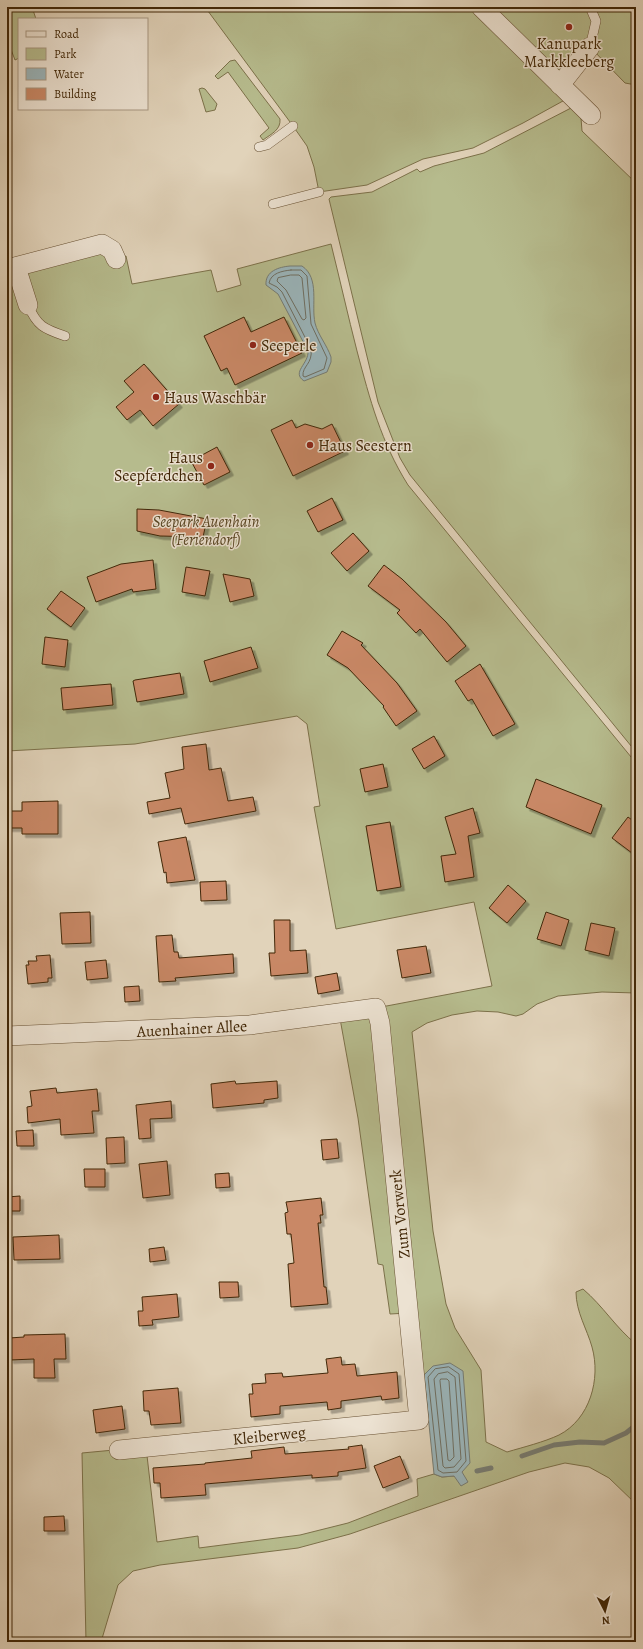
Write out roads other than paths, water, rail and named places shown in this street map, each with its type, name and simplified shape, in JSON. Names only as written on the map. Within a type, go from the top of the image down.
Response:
[{"type":"street","points":[[481,7],[571,91],[591,115]]},
{"type":"street","points":[[571,91],[590,47]]},
{"type":"street","points":[[28,305],[12,268],[102,244],[112,250],[116,259]]},
{"type":"street","name":"Auenhainer Allee","points":[[7,1036],[250,1025],[376,1008]]},
{"type":"street","name":"Zum Vorwerk","points":[[376,1008],[380,1024],[419,1420]]},
{"type":"street","name":"Kleiberweg","points":[[119,1450],[419,1420]]},
{"type":"lane","points":[[590,7],[596,21],[590,47]]},
{"type":"lane","points":[[259,147],[267,145],[293,126]]},
{"type":"lane","points":[[274,204],[319,192]]},
{"type":"lane","points":[[28,305],[34,318],[44,328],[64,336]]},
{"type":"water","points":[[302,266],[308,271],[311,277],[314,292],[315,323],[331,357],[331,362],[327,372],[304,381],[300,378],[299,374],[308,356],[308,351],[278,294],[266,285],[266,280],[270,273],[281,267]]},
{"type":"water","points":[[450,1363],[463,1371],[470,1463],[462,1472],[468,1482],[461,1486],[454,1476],[442,1477],[434,1474],[424,1375],[433,1366]]},
{"type":"waterway","points":[[522,1456],[554,1445],[580,1442],[604,1443],[626,1433],[636,1425]]},
{"type":"waterway","points":[[477,1471],[491,1468]]},
{"type":"place","name":"Kanupark Markkleeberg","points":[[569,27]]},
{"type":"place","name":"Seeperle","points":[[253,345]]},
{"type":"place","name":"Haus Waschbär","points":[[156,397]]},
{"type":"place","name":"Haus Seestern","points":[[310,445]]},
{"type":"place","name":"Haus Seepferdchen","points":[[211,466]]},
{"type":"park label","name":"Seepark Auenhain (Feriendorf)","points":[[206,530]]}]
